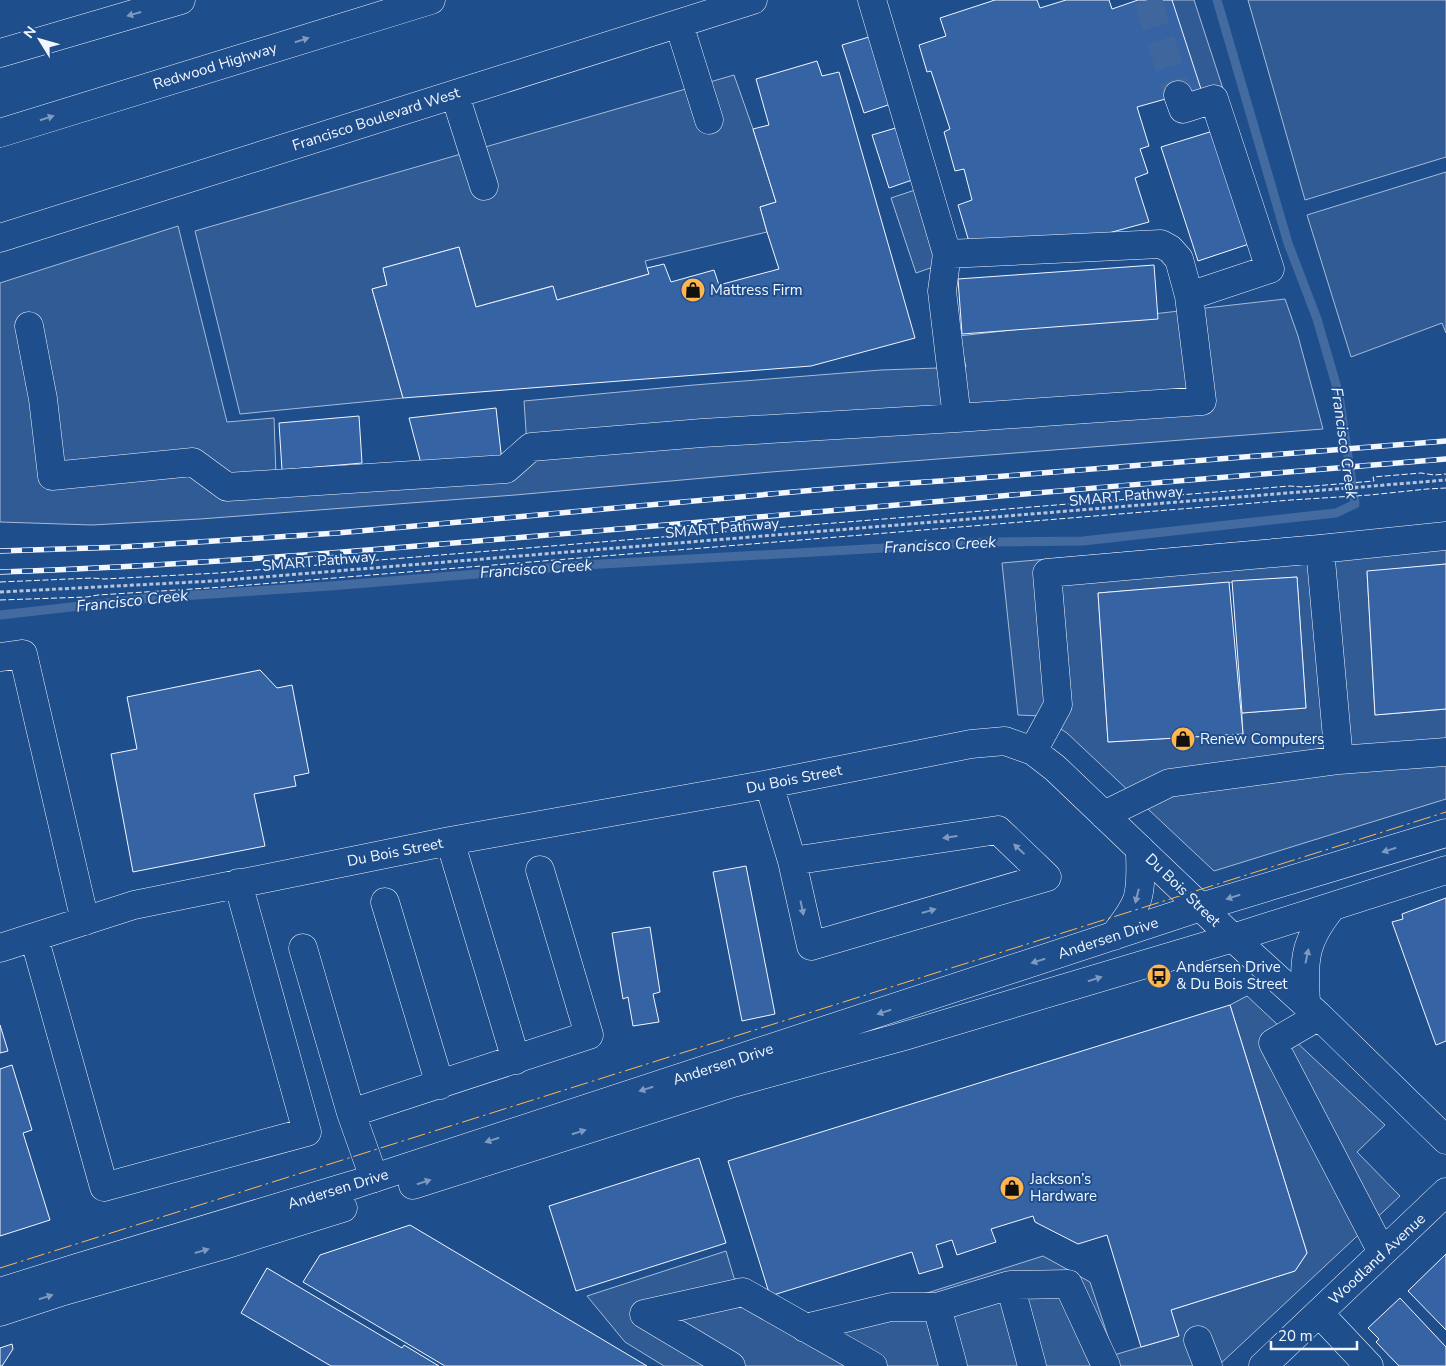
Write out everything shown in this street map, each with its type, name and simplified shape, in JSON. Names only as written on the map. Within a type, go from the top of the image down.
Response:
[{"type":"main road","points":[[0,53],[181,0]]},
{"type":"main road","name":"Redwood Highway","points":[[0,133],[431,0]]},
{"type":"main road","name":"Francisco Boulevard West","points":[[0,238],[753,0]]},
{"type":"main road","points":[[872,0],[947,254],[942,291],[957,418]]},
{"type":"main road","points":[[679,24],[709,120]]},
{"type":"main road","points":[[455,95],[484,186]]},
{"type":"main road","points":[[1178,95],[1183,109],[1214,99],[1270,270],[1189,296]]},
{"type":"main road","points":[[29,326],[43,399],[52,476],[193,462],[226,487],[506,469],[531,448],[702,433],[1202,401],[1189,296],[1179,260],[1170,249],[1161,244],[947,254]]},
{"type":"main road","points":[[1033,751],[1058,705],[1047,574],[1446,536]]},
{"type":"main road","points":[[1320,549],[1339,760]]},
{"type":"main road","points":[[0,657],[23,654],[85,921]]},
{"type":"main road","name":"Du Bois Street","points":[[0,948],[134,904],[450,841],[769,784],[971,744],[1004,741],[1033,751],[1055,768],[1312,1010],[1446,1140]]},
{"type":"main road","points":[[1104,815],[1169,784],[1339,760],[1446,752]]},
{"type":"main road","points":[[769,784],[792,861],[811,946],[1047,876],[998,830],[792,861]]},
{"type":"main road","name":"Andersen Drive","points":[[0,1292],[374,1178],[1201,907],[1446,832]]},
{"type":"main road","points":[[450,841],[516,1060]]},
{"type":"main road","points":[[1114,936],[1128,918],[1137,900],[1140,881],[1140,849]]},
{"type":"main road","points":[[351,1113],[589,1035],[540,870]]},
{"type":"main road","name":"Andersen Drive","points":[[0,1312],[64,1291],[224,1245],[733,1083],[901,1037],[1234,938],[1446,870]]},
{"type":"main road","points":[[34,937],[104,1187],[307,1132],[238,883]]},
{"type":"main road","points":[[385,902],[440,1085]]},
{"type":"main road","points":[[1332,907],[1320,923],[1310,942],[1304,968],[1312,1010],[1273,1043],[1382,1252]]},
{"type":"main road","points":[[303,948],[351,1113],[374,1178]]},
{"type":"main road","name":"Woodland Avenue","points":[[1264,1366],[1446,1192]]},
{"type":"main road","points":[[805,1328],[891,1307],[937,1306],[1010,1286],[1068,1284],[1106,1366]]},
{"type":"main road","points":[[1010,1286],[1032,1366]]},
{"type":"main road","points":[[731,1366],[644,1314],[743,1292],[873,1366]]},
{"type":"main road","points":[[937,1306],[953,1366]]},
{"type":"main road","points":[[1319,1313],[1370,1366]]},
{"type":"main road","points":[[1198,1340],[1208,1366]]},
{"type":"path","name":"SMART Pathway","points":[[0,592],[214,581],[1446,480]]},
{"type":"shaded area","points":[[1166,0],[1194,0],[1272,239],[1249,244]]},
{"type":"shaded area","points":[[1248,0],[1446,0],[1446,157],[1305,200]]},
{"type":"shaded area","points":[[734,75],[776,202],[760,207],[767,232],[645,261],[649,274],[557,300],[552,286],[476,307],[459,247],[383,268],[387,285],[372,289],[403,398],[240,414],[195,231]]},
{"type":"shaded area","points":[[1446,172],[1446,333],[1442,323],[1351,357],[1307,215]]},
{"type":"shaded area","points":[[915,190],[939,265],[916,273],[891,198]]},
{"type":"shaded area","points":[[178,226],[227,422],[274,418],[276,476],[528,460],[524,401],[881,370],[966,367],[959,336],[1285,299],[1298,336],[1323,429],[200,519],[92,525],[0,522],[0,283]]},
{"type":"shaded area","points":[[1446,524],[1446,564],[1367,572],[1375,715],[1446,709],[1446,799],[1214,871],[1067,733],[1041,716],[1018,715],[1002,563]],"holes":[[[1297,577],[1306,708],[1242,713],[1243,734],[1108,742],[1098,593]]]},
{"type":"shaded area","points":[[1247,996],[1385,1125],[1357,1152],[1400,1196],[1218,1366],[664,1366],[625,1342],[587,1296],[726,1251],[734,1278],[804,1321],[868,1300],[927,1293],[1043,1256],[1090,1282],[1114,1355],[1178,1336],[1171,1310],[1295,1271],[1307,1253],[1230,1005]]},
{"type":"building","points":[[995,0],[1037,0],[1040,8],[1066,0],[1109,0],[1112,9],[1138,0],[1172,0],[1201,89],[1137,107],[1149,146],[1140,149],[1148,173],[1135,178],[1149,222],[1072,243],[970,245],[958,205],[972,200],[964,169],[955,171],[944,132],[950,129],[931,71],[927,72],[919,45],[946,36],[940,18]]},
{"type":"building","points":[[869,37],[891,104],[864,113],[842,45]]},
{"type":"building","points":[[817,61],[822,76],[839,72],[915,338],[811,366],[403,398],[372,289],[387,285],[383,268],[459,247],[476,307],[553,286],[557,300],[649,274],[647,268],[664,264],[671,282],[714,270],[719,285],[779,269],[760,207],[776,202],[753,129],[769,125],[756,79]]},
{"type":"building","points":[[899,127],[915,179],[889,188],[872,135]]},
{"type":"building","points":[[1213,131],[1249,244],[1198,261],[1161,147]]},
{"type":"building","points":[[1154,265],[1158,319],[962,334],[958,279]]},
{"type":"building","points":[[496,408],[502,462],[423,471],[409,418]]},
{"type":"building","points":[[359,416],[362,463],[282,470],[279,423]]},
{"type":"building","points":[[1446,564],[1446,709],[1375,715],[1367,571]]},
{"type":"building","points":[[1297,577],[1306,708],[1242,713],[1232,581]]},
{"type":"building","points":[[1229,582],[1243,734],[1108,742],[1098,593]]},
{"type":"building","points":[[260,670],[277,688],[292,685],[309,773],[294,776],[296,786],[254,794],[265,846],[133,872],[111,754],[137,749],[127,697]]},
{"type":"building","points":[[746,866],[775,1014],[742,1021],[713,872]]},
{"type":"building","points":[[1446,898],[1446,1041],[1436,1045],[1392,922],[1403,919],[1402,914]]},
{"type":"building","points":[[650,927],[660,992],[653,994],[659,1022],[633,1026],[628,997],[623,999],[612,933]]},
{"type":"building","name":"Jackson’s Hardware","points":[[1230,1005],[1307,1253],[1295,1271],[1171,1310],[1179,1336],[1141,1347],[1107,1235],[1078,1244],[1035,1222],[1033,1216],[991,1229],[996,1242],[957,1255],[952,1240],[936,1245],[943,1267],[919,1274],[912,1252],[770,1296],[728,1161]]},
{"type":"building","points":[[0,1025],[8,1051],[0,1053]]},
{"type":"building","points":[[12,1065],[32,1130],[23,1133],[50,1220],[0,1236],[0,1069]]},
{"type":"building","points":[[699,1158],[726,1243],[576,1291],[549,1206]]},
{"type":"building","points":[[410,1225],[647,1366],[445,1366],[303,1282],[320,1255]]},
{"type":"building","points":[[1446,1254],[1446,1330],[1408,1291]]},
{"type":"building","points":[[267,1268],[402,1348],[404,1345],[439,1366],[331,1366],[241,1313]]},
{"type":"building","points":[[1400,1298],[1446,1347],[1446,1366],[1399,1366],[1376,1342],[1379,1339],[1368,1328]]},
{"type":"building","points":[[12,1344],[13,1349],[2,1366],[0,1366],[0,1348]]},
{"type":"waterway","name":"Francisco Creek","points":[[0,615],[151,598],[330,586],[585,565],[988,542],[1083,541],[1336,513],[1355,504],[1339,395],[1317,319],[1288,243],[1217,0]]},
{"type":"tunnel","points":[[1148,0],[1178,95]]},
{"type":"railway","points":[[0,551],[122,547],[337,533],[849,487],[1446,441]]},
{"type":"railway","points":[[0,572],[267,558],[1446,459]]},
{"type":"fence","points":[[0,582],[219,573],[1290,486],[1302,487],[1374,481],[1373,477],[1421,473],[1446,474]]},
{"type":"fence","points":[[0,600],[87,597],[224,587],[1446,488]]},
{"type":"power","points":[[0,1268],[1446,812]]},
{"type":"place","name":"Mattress Firm","points":[[693,290]]},
{"type":"place","name":"Renew Computers","points":[[1183,739]]},
{"type":"place","name":"Andersen Drive & Du Bois Street","points":[[1159,976]]},
{"type":"place","name":"Jackson’s Hardware","points":[[1012,1188]]}]
